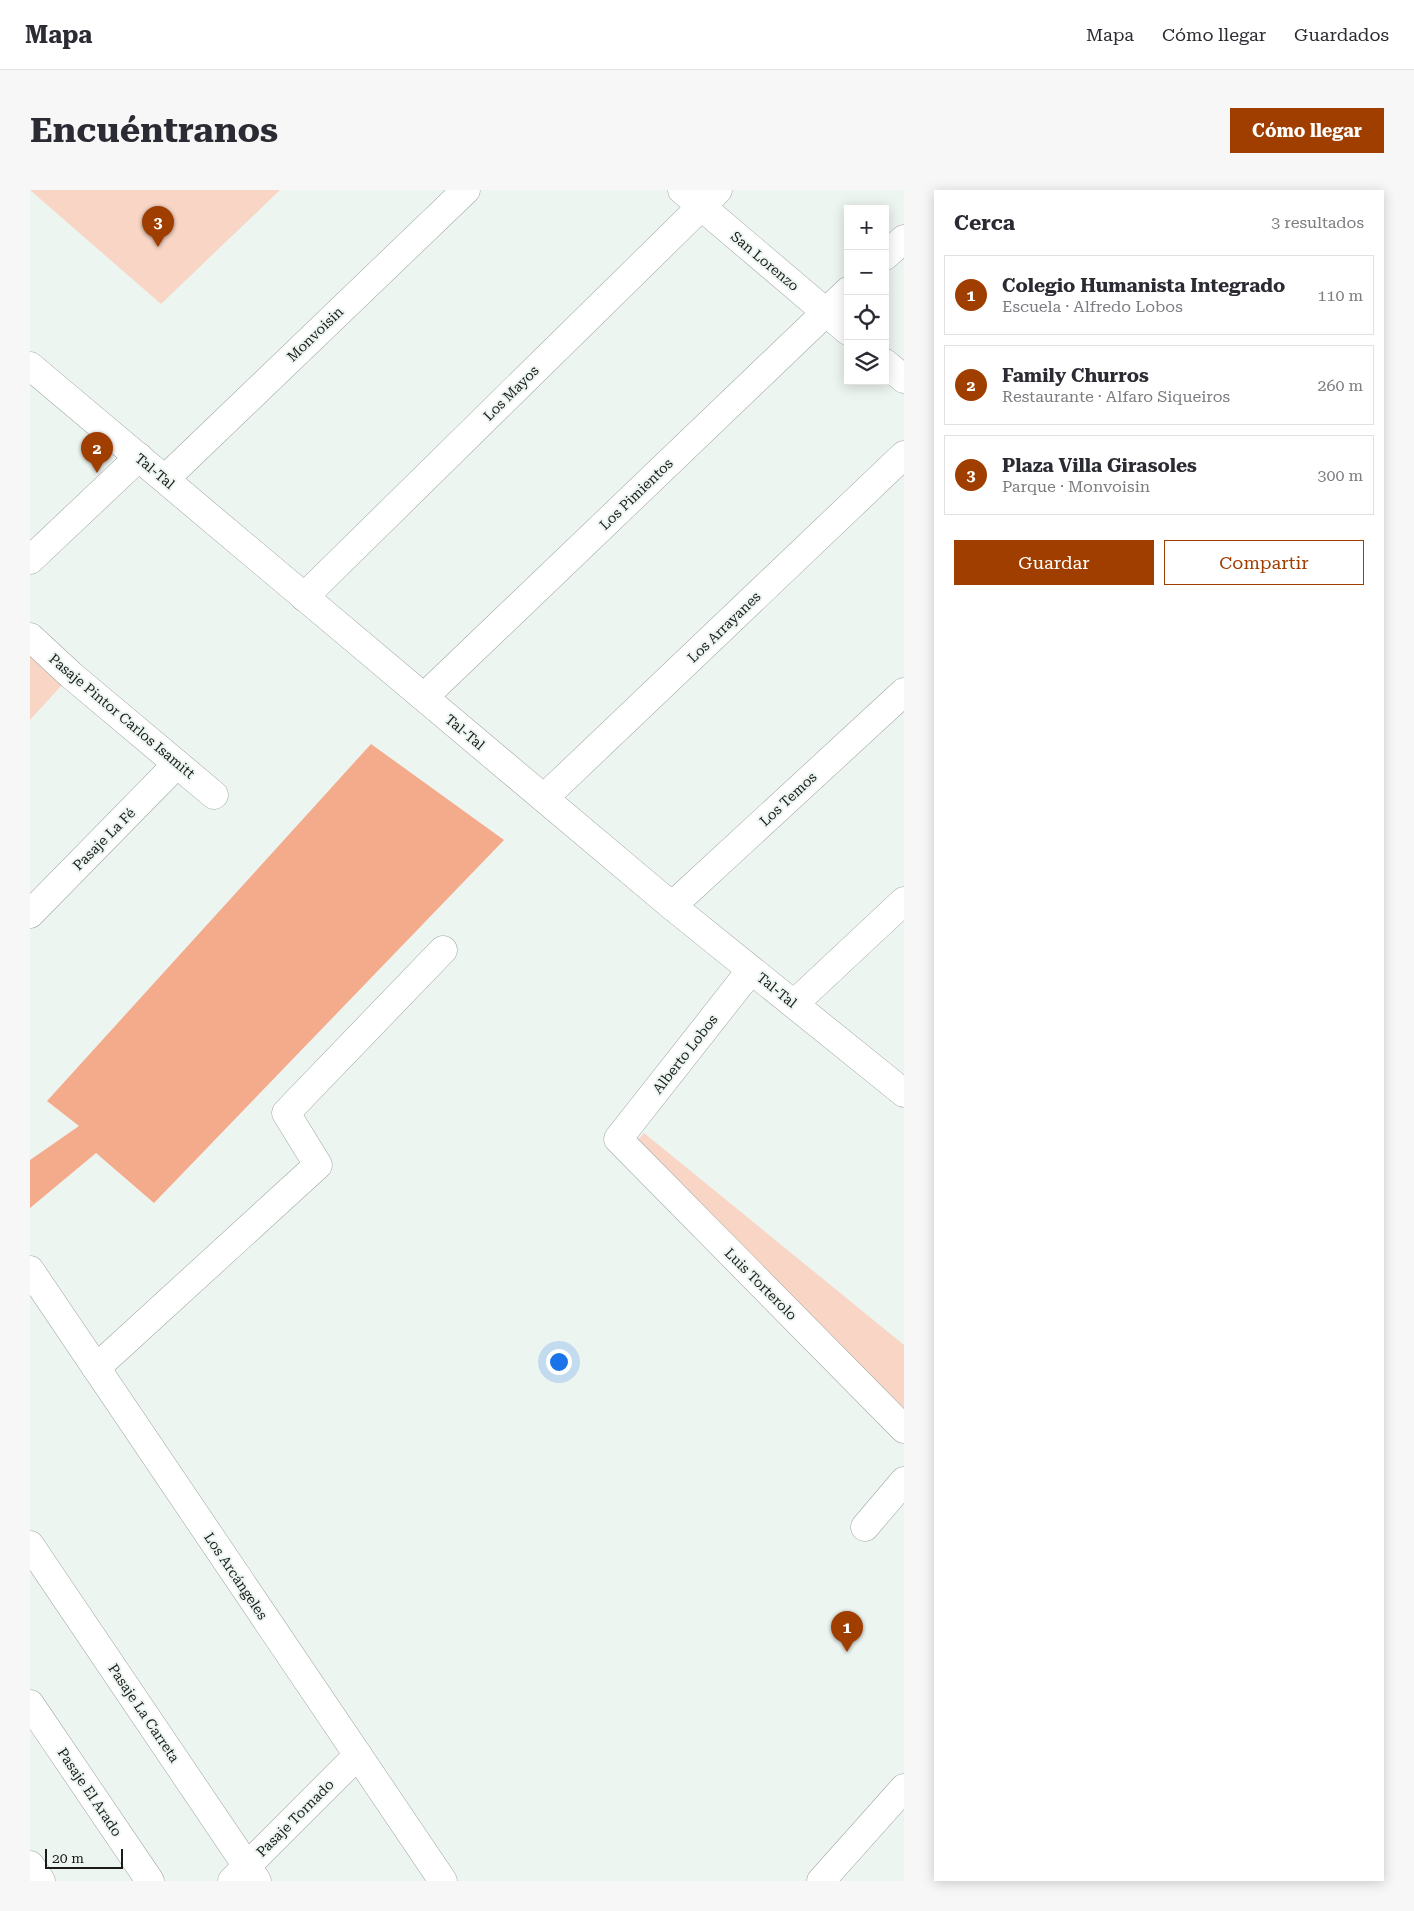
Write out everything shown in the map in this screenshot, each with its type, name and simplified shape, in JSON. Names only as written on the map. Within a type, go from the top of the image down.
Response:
[{"type":"street","name":"Monvoisin","points":[[164,479],[466,190]]},
{"type":"street","name":"San Lorenzo","points":[[701,195],[844,328]]},
{"type":"street","name":"Los Mayos","points":[[304,597],[701,195]]},
{"type":"street","points":[[889,252],[904,239]]},
{"type":"street","name":"Los Pimientos","points":[[424,697],[844,295]]},
{"type":"street","name":"Tal-Tal","points":[[30,366],[672,906],[904,1092]]},
{"type":"street","points":[[889,366],[904,379]]},
{"type":"street","name":"Los Arrayanes","points":[[544,798],[904,455]]},
{"type":"street","points":[[30,560],[139,457]]},
{"type":"street","name":"Pasaje Pintor Carlos Isamitt","points":[[30,637],[71,675],[214,795]]},
{"type":"street","name":"Los Temos","points":[[672,906],[904,692]]},
{"type":"street","name":"Pasaje La Fé","points":[[30,914],[177,764]]},
{"type":"street","points":[[794,1004],[904,901]]},
{"type":"street","points":[[96,1368],[318,1165],[286,1113],[442,950]]},
{"type":"street","name":"Alberto Lobos","points":[[618,1139],[751,970]]},
{"type":"street","name":"Luis Torterolo","points":[[618,1139],[904,1429]]},
{"type":"street","name":"Los Arcángeles","points":[[30,1270],[444,1881]]},
{"type":"street","points":[[865,1527],[904,1481]]},
{"type":"street","name":"Pasaje La Carreta","points":[[30,1545],[245,1876]]},
{"type":"street","name":"Pasaje El Arado","points":[[30,1704],[150,1881]]},
{"type":"street","name":"Pasaje Tornado","points":[[245,1876],[358,1755]]},
{"type":"street","points":[[821,1881],[904,1788]]},
{"type":"street","points":[[30,1865],[41,1881]]},
{"type":"shaded area","points":[[30,190],[280,190],[161,304]]},
{"type":"shaded area","points":[[30,637],[71,675],[30,720]]},
{"type":"shaded area","points":[[371,744],[504,840],[154,1203],[96,1153],[30,1208],[30,1160],[79,1126],[47,1101]]},
{"type":"shaded area","points":[[644,1133],[904,1345],[904,1420],[635,1143]]},
{"type":"place","name":"Plaza Villa Girasoles","points":[[158,247]]},
{"type":"place","name":"Family Churros","points":[[97,473]]},
{"type":"place","name":"Colegio Humanista Integrado","points":[[847,1652]]}]
